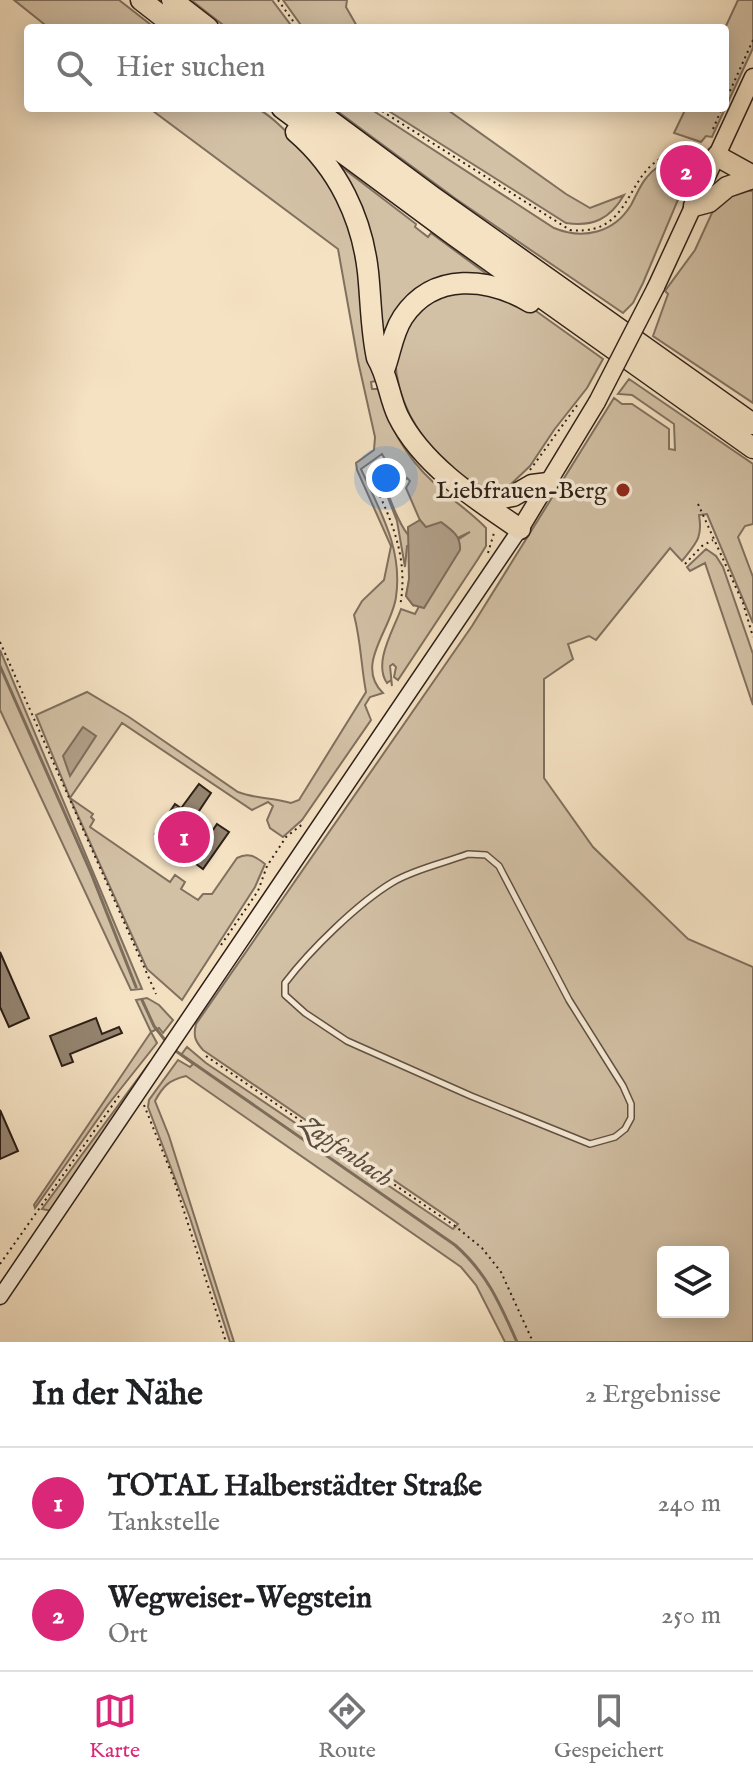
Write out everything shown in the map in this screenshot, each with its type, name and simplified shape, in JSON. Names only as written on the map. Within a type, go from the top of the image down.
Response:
[{"type":"highway","points":[[141,0],[172,24]]},
{"type":"highway","points":[[172,0],[203,24]]},
{"type":"highway","points":[[279,112],[280,118],[321,157],[351,206],[363,240],[375,347],[398,416],[415,442],[443,471],[512,523]]},
{"type":"highway","points":[[285,112],[753,448]]},
{"type":"highway","points":[[318,112],[445,206],[753,424]]},
{"type":"highway","points":[[717,156],[753,177]]},
{"type":"highway","points":[[694,206],[709,202],[727,187],[753,177]]},
{"type":"highway","points":[[384,370],[392,340],[403,317],[419,300],[449,285],[471,282],[498,286],[518,295],[565,326],[578,325]]},
{"type":"highway","points":[[718,400],[730,396],[753,410]]},
{"type":"highway","points":[[483,501],[513,496],[532,485],[548,483]]},
{"type":"main road","points":[[0,1297],[178,1037],[512,523],[548,483],[590,400],[656,287],[753,77]]},
{"type":"lane","points":[[468,854],[486,855],[499,866],[569,1000],[623,1086],[631,1104],[631,1118],[625,1129],[615,1137],[590,1144],[471,1096],[347,1041],[305,1013],[285,995],[285,983],[300,965],[347,920],[395,881],[468,854]]},
{"type":"path","points":[[278,0],[295,24]]},
{"type":"path","points":[[729,93],[753,40]]},
{"type":"path","points":[[383,112],[544,217],[570,230],[595,229],[610,221],[631,196],[640,176],[668,154],[682,151],[717,156]]},
{"type":"path","points":[[529,471],[563,422],[590,400]]},
{"type":"path","points":[[379,472],[371,478],[390,516],[398,543],[404,586],[400,606]]},
{"type":"path","points":[[698,504],[743,603],[753,637]]},
{"type":"path","points":[[488,554],[491,536],[512,523]]},
{"type":"path","points":[[685,564],[702,546],[714,539]]},
{"type":"path","points":[[0,642],[156,994]]},
{"type":"path","points":[[219,950],[258,891],[267,866],[286,837],[305,822]]},
{"type":"path","points":[[206,1056],[442,1217],[482,1248],[501,1272],[533,1342]]},
{"type":"path","points":[[0,1264],[121,1094]]},
{"type":"path","points":[[137,1097],[151,1119],[173,1177],[226,1342]]},
{"type":"shaded area","points":[[14,0],[119,0],[150,24],[44,24]]},
{"type":"shaded area","points":[[191,0],[272,0],[290,24],[222,24]]},
{"type":"shaded area","points":[[283,0],[347,0],[346,7],[356,24],[300,24]]},
{"type":"shaded area","points":[[738,0],[753,0],[753,48],[729,100],[729,24]]},
{"type":"shaded area","points":[[154,112],[262,112],[314,160],[333,188],[355,248],[376,381],[371,382],[372,389],[380,389],[393,427],[414,462],[486,528],[486,546],[398,680],[394,677],[396,667],[393,664],[390,666],[392,686],[391,680],[387,683],[383,675],[382,666],[389,637],[401,609],[415,614],[424,597],[422,593],[413,605],[406,596],[412,567],[410,546],[407,546],[405,567],[397,521],[385,490],[396,479],[382,454],[361,469],[388,531],[396,563],[396,597],[373,659],[375,682],[383,693],[370,697],[365,705],[371,720],[302,820],[283,837],[270,828],[267,820],[273,806],[268,802],[252,810],[122,723],[70,798],[36,715],[87,692],[238,792],[291,803],[299,800],[366,692],[354,615],[362,601],[384,580],[391,546],[357,470],[356,463],[374,450],[375,437],[338,249]],"holes":[[[407,478],[410,481],[406,488],[425,532],[422,540],[425,547],[416,542],[408,534],[388,493],[389,488]],[[470,532],[441,552],[431,573],[428,553],[431,559],[445,544]]]},
{"type":"shaded area","points":[[338,112],[375,112],[554,228],[565,232],[597,232],[616,222],[631,205],[647,177],[662,165],[679,164],[690,171],[643,283],[633,303],[623,313],[456,199]]},
{"type":"shaded area","points":[[390,112],[451,112],[590,208],[624,195],[613,210],[600,220],[584,224],[566,223]]},
{"type":"shaded area","points":[[684,112],[724,112],[712,137],[706,136],[701,142],[674,133]]},
{"type":"shaded area","points":[[335,162],[416,224],[415,227],[428,237],[431,233],[488,275],[444,279],[384,350]]},
{"type":"shaded area","points":[[745,190],[753,191],[753,403],[653,336],[668,294],[665,291],[695,250],[717,202]]},
{"type":"shaded area","points":[[456,288],[512,298],[536,311],[603,359],[587,388],[508,491],[483,486],[459,473],[437,454],[418,429],[404,402],[397,374],[397,347],[406,322],[423,306]]},
{"type":"shaded area","points":[[629,379],[753,464],[753,524],[745,526],[738,537],[753,577],[753,623],[707,514],[699,515],[697,540],[682,561],[670,548],[596,640],[589,636],[568,644],[573,659],[544,679],[544,778],[593,847],[688,939],[753,967],[753,1342],[505,1342],[476,1285],[461,1267],[186,1076],[167,1084],[155,1101],[169,1136],[234,1342],[230,1342],[190,1218],[148,1107],[149,1100],[178,1060],[190,1067],[193,1064],[181,1055],[187,1047],[206,1063],[453,1229],[458,1224],[203,1050],[195,1038],[195,1028],[472,626],[614,398],[622,404],[632,404],[669,429],[669,449],[675,450],[674,424],[632,395],[618,394]]},
{"type":"shaded area","points":[[420,520],[426,527],[441,522],[455,534],[460,545],[460,550],[424,608],[413,605],[406,596],[409,579],[408,527]]},
{"type":"shaded area","points":[[706,549],[716,556],[723,567],[753,654],[753,705],[705,563],[690,571],[687,567]]},
{"type":"shaded area","points":[[0,650],[142,989],[131,990],[0,710]]},
{"type":"shaded area","points":[[83,727],[96,736],[70,776],[63,756]]},
{"type":"shaded area","points":[[70,798],[93,814],[90,827],[170,882],[175,875],[185,882],[181,889],[198,900],[203,894],[212,894],[237,858],[251,856],[265,864],[255,887],[182,1000],[147,969]]},
{"type":"shaded area","points":[[147,998],[159,1005],[173,1020],[163,1033],[159,1028],[151,1032],[136,1000]]},
{"type":"shaded area","points":[[151,1032],[157,1043],[107,1106],[35,1208],[34,1205]]},
{"type":"shaded area","points":[[150,1062],[52,1211],[42,1209]]},
{"type":"building","points":[[199,784],[211,793],[195,817],[182,807]]},
{"type":"building","points":[[175,804],[201,822],[180,852],[155,834]]},
{"type":"building","points":[[217,824],[229,832],[203,869],[192,861]]},
{"type":"building","points":[[0,952],[29,1018],[9,1027],[0,1007]]},
{"type":"building","points":[[96,1018],[102,1034],[119,1027],[122,1033],[70,1054],[73,1062],[62,1066],[50,1036]]},
{"type":"building","points":[[0,1110],[18,1151],[0,1159]]},
{"type":"waterway","name":"Zapfenbach","points":[[0,666],[91,873],[136,987]]},
{"type":"waterway","name":"Zapfenbach","points":[[142,1000],[154,1026],[168,1044]]},
{"type":"waterway","name":"Zapfenbach","points":[[173,1049],[455,1245],[484,1278],[517,1342]]},
{"type":"place","name":"Wegweiser-Wegstein","points":[[686,171]]},
{"type":"place","name":"Liebfrauen-Berg","points":[[623,490]]},
{"type":"place","name":"TOTAL Halberstädter Straße","points":[[184,837]]}]
